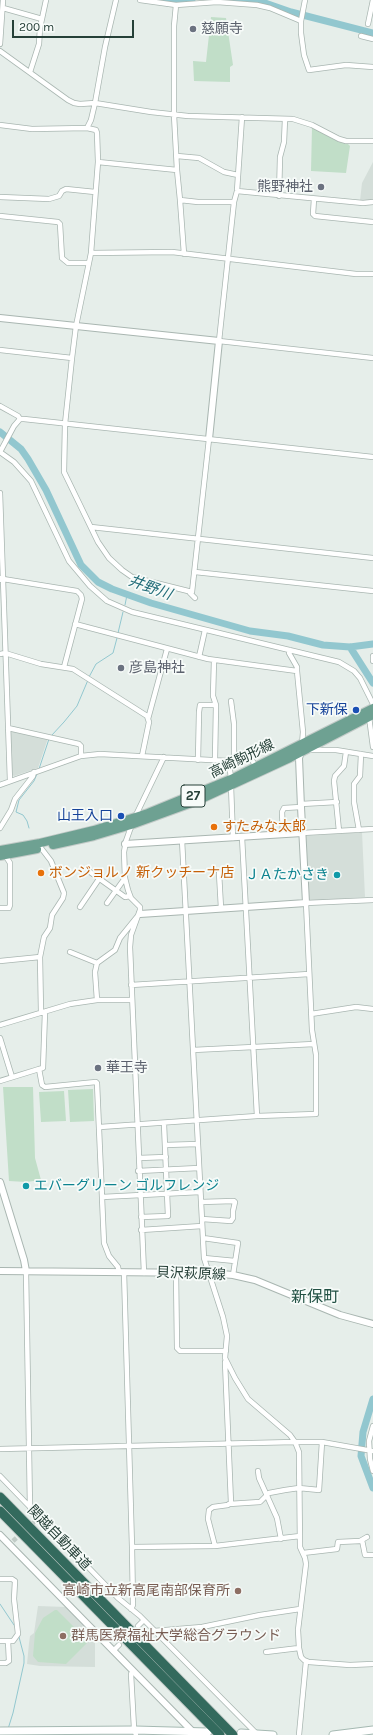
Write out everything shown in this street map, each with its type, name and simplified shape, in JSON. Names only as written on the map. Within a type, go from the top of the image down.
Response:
[{"type":"highway","name":"関越自動車道","points":[[0,1497],[240,1734]]},
{"type":"highway","name":"関越自動車道","points":[[0,1511],[220,1735]]},
{"type":"main road","name":"高崎駒形線","points":[[2,853],[94,830],[136,816],[148,814],[231,783],[256,767],[303,748],[373,708]]},
{"type":"main road","name":"高崎駒形線","points":[[2,853],[42,848],[94,836],[131,825],[198,801],[231,783],[371,716]]},
{"type":"main road","points":[[332,1735],[373,1730]]},
{"type":"main road","points":[[4,1732],[208,1732]]},
{"type":"main road","points":[[240,1734],[273,1735]]},
{"type":"street","points":[[0,44],[3,0]]},
{"type":"street","points":[[30,72],[39,44],[46,0]]},
{"type":"street","points":[[87,128],[91,120],[95,103],[105,47],[116,0]]},
{"type":"street","points":[[140,0],[176,5],[217,2],[257,5],[270,8],[301,20]]},
{"type":"street","points":[[305,0],[301,20],[304,55],[309,70],[346,65],[373,66]]},
{"type":"street","points":[[368,24],[373,0]]},
{"type":"street","points":[[176,5],[174,26],[174,115],[184,254]]},
{"type":"street","points":[[3,8],[42,19]]},
{"type":"street","points":[[361,36],[373,39]]},
{"type":"street","points":[[0,51],[68,100],[80,104],[95,103],[174,115],[286,119],[303,121],[339,139],[373,141]]},
{"type":"street","points":[[190,593],[193,591],[234,202],[237,191],[242,117]]},
{"type":"street","points":[[279,196],[280,157],[284,142],[286,119]]},
{"type":"street","points":[[91,120],[96,130],[98,142],[98,162],[91,253],[76,326],[72,358],[65,424],[64,472],[98,542],[109,558],[126,574],[144,581],[190,593],[195,598]]},
{"type":"street","points":[[0,125],[32,129],[87,128],[96,130]]},
{"type":"street","points":[[176,156],[199,158],[224,172],[238,176]]},
{"type":"street","points":[[98,162],[177,170]]},
{"type":"street","points":[[0,197],[49,199],[59,196],[62,191],[66,190],[95,192]]},
{"type":"street","points":[[237,191],[363,203],[373,202]]},
{"type":"street","points":[[314,199],[313,214],[315,216],[373,222]]},
{"type":"street","points":[[180,200],[198,202],[234,202]]},
{"type":"street","points":[[0,216],[58,222],[60,224],[62,258],[68,262],[88,263]]},
{"type":"street","points":[[91,253],[166,252],[229,258],[356,274],[373,274]]},
{"type":"street","points":[[0,318],[373,358]]},
{"type":"street","points":[[0,350],[72,358]]},
{"type":"street","points":[[0,406],[18,416],[20,419],[373,458]]},
{"type":"street","points":[[20,419],[0,452],[14,462],[31,481],[69,561],[100,595],[114,606],[127,610],[339,662],[347,666],[360,678],[373,704]]},
{"type":"street","points":[[0,493],[3,653],[10,781]]},
{"type":"street","points":[[91,527],[373,558]]},
{"type":"street","points":[[195,572],[373,591]]},
{"type":"street","points":[[2,579],[77,591],[82,599],[64,667]]},
{"type":"street","points":[[75,624],[199,657],[297,671]]},
{"type":"street","points":[[199,657],[205,630]]},
{"type":"street","points":[[142,756],[148,719],[167,649]]},
{"type":"street","points":[[100,1127],[164,1124],[257,1116],[316,1114],[316,1055],[311,1014],[301,805],[300,758],[303,748],[298,670],[289,653],[290,650]]},
{"type":"street","points":[[3,653],[41,664],[64,667],[79,672],[147,716],[148,719]]},
{"type":"street","points":[[373,656],[373,661]]},
{"type":"street","points":[[214,660],[213,696],[216,705],[215,760]]},
{"type":"street","points":[[231,701],[234,724],[231,761],[233,838]]},
{"type":"street","points":[[198,760],[200,705],[216,705]]},
{"type":"street","points":[[371,716],[373,747]]},
{"type":"street","points":[[8,728],[79,744],[81,746],[81,756]]},
{"type":"street","points":[[303,748],[373,756]]},
{"type":"street","points":[[339,831],[334,781],[335,776],[344,766],[346,752]]},
{"type":"street","points":[[0,785],[81,756],[100,754],[198,760],[231,761],[246,759],[252,760],[256,767]]},
{"type":"street","points":[[359,830],[354,802],[354,784],[360,776],[361,754]]},
{"type":"street","points":[[144,1273],[138,1171],[139,1158],[130,941],[133,928],[140,914],[140,907],[130,896],[125,878],[124,852],[131,825],[164,757]]},
{"type":"street","points":[[0,828],[11,810],[15,799],[33,776],[34,772]]},
{"type":"street","points":[[283,834],[282,812],[284,808],[337,802]]},
{"type":"street","points":[[125,844],[373,829]]},
{"type":"street","points":[[242,837],[257,1116]]},
{"type":"street","points":[[182,840],[204,1258],[223,1317],[227,1336],[225,1358],[231,1503],[229,1504]]},
{"type":"street","points":[[0,1081],[42,1068],[43,1012],[40,957],[44,937],[50,928],[52,915],[64,898],[64,893],[51,860],[42,848]]},
{"type":"street","points":[[0,908],[10,908],[10,863],[2,853]]},
{"type":"street","points":[[90,872],[125,897],[130,896]]},
{"type":"street","points":[[219,873],[221,908]]},
{"type":"street","points":[[107,903],[125,878]]},
{"type":"street","points":[[80,907],[99,879]]},
{"type":"street","points":[[97,1000],[95,972],[96,963],[115,950],[120,938],[140,914],[246,906],[373,900]]},
{"type":"street","points":[[70,952],[96,963]]},
{"type":"street","points":[[0,961],[40,957]]},
{"type":"street","points":[[132,985],[310,974]]},
{"type":"street","points":[[0,1025],[70,1004],[97,1000],[132,1000]]},
{"type":"street","points":[[311,1014],[356,1007],[373,1009]]},
{"type":"street","points":[[0,1038],[12,1077]]},
{"type":"street","points":[[193,1050],[314,1044]]},
{"type":"street","points":[[39,1069],[42,1085],[46,1087],[96,1082],[97,1084],[104,1243],[109,1256],[121,1272],[132,1547],[133,1605],[131,1609]]},
{"type":"street","points":[[141,1217],[168,1216],[164,1124]]},
{"type":"street","points":[[165,1145],[198,1144]]},
{"type":"street","points":[[139,1158],[166,1157]]},
{"type":"street","points":[[138,1171],[199,1168]]},
{"type":"street","points":[[0,1182],[26,1271],[30,1508]]},
{"type":"street","points":[[102,1197],[200,1192]]},
{"type":"street","points":[[201,1202],[236,1202],[231,1221],[202,1219]]},
{"type":"street","points":[[141,1230],[202,1226]]},
{"type":"street","points":[[203,1238],[238,1243],[233,1275]]},
{"type":"street","points":[[204,1258],[235,1261]]},
{"type":"street","name":"貝沢萩原線","points":[[0,1271],[209,1273],[233,1275],[255,1280],[340,1315],[373,1324]]},
{"type":"street","points":[[176,1273],[177,1348],[180,1351],[226,1351]]},
{"type":"street","points":[[225,1358],[248,1399],[295,1442],[299,1452],[300,1547],[306,1564],[298,1630],[299,1648],[302,1659],[306,1662],[353,1666],[373,1664]]},
{"type":"street","points":[[373,1426],[369,1441],[372,1450],[370,1460],[373,1471]]},
{"type":"street","points":[[0,1449],[322,1442],[372,1450]]},
{"type":"street","points":[[215,1546],[208,1519],[209,1510],[213,1507],[229,1504],[260,1502],[266,1495],[285,1490],[300,1488],[319,1490],[322,1442]]},
{"type":"street","points":[[258,1471],[259,1478],[277,1518],[281,1539]]},
{"type":"street","points":[[0,1476],[118,1598],[144,1620],[258,1734]]},
{"type":"street","points":[[0,1535],[11,1543],[132,1671],[194,1733]]},
{"type":"street","points":[[132,1547],[215,1546],[300,1536]]},
{"type":"street","points":[[303,1553],[337,1549],[338,1542],[360,1541],[365,1538],[365,1555],[373,1555]]},
{"type":"street","points":[[0,1579],[12,1579],[15,1582],[14,1599],[18,1635],[14,1640],[0,1641]]},
{"type":"street","points":[[154,1631],[202,1627],[260,1615],[300,1609]]},
{"type":"street","points":[[138,1626],[144,1620]]},
{"type":"street","points":[[0,1663],[6,1663],[9,1660],[8,1641]]},
{"type":"street","points":[[113,1651],[119,1645]]},
{"type":"street","points":[[266,1652],[299,1648]]},
{"type":"street","points":[[299,1735],[306,1662]]},
{"type":"street","points":[[132,1671],[135,1733]]},
{"type":"street","points":[[240,1734],[245,1721]]},
{"type":"shaded area","points":[[373,162],[373,200],[360,201],[362,183]]},
{"type":"shaded area","points":[[10,731],[48,738],[38,768],[14,776],[12,775]]},
{"type":"shaded area","points":[[362,832],[365,897],[308,900],[305,836]]},
{"type":"shaded area","name":"群馬医療福祉大学総合グラウンド","points":[[38,1606],[66,1607],[95,1637],[95,1667],[40,1666],[27,1664],[30,1636],[34,1633]]},
{"type":"green space","points":[[211,17],[226,18],[233,65],[230,67],[230,82],[194,81],[193,61],[206,62]]},
{"type":"green space","points":[[312,127],[333,139],[346,142],[350,146],[346,173],[311,171]]},
{"type":"green space","name":"エバーグリーン ゴルフレンジ","points":[[3,1087],[33,1087],[35,1158],[41,1180],[26,1182],[9,1181]]},
{"type":"green space","points":[[93,1089],[94,1121],[70,1122],[68,1090]]},
{"type":"green space","points":[[64,1091],[66,1121],[41,1122],[39,1092]]},
{"type":"green space","points":[[57,1610],[87,1640],[87,1643],[66,1664],[38,1662],[33,1656],[35,1633],[43,1618]]},
{"type":"waterway","points":[[160,0],[168,3],[192,0]]},
{"type":"waterway","points":[[230,0],[265,3],[291,12],[373,33]]},
{"type":"waterway","name":"井野川","points":[[0,432],[21,449],[28,459],[46,490],[81,565],[98,582],[112,589],[151,603],[250,631],[288,636],[323,645],[350,647],[373,644]]},
{"type":"waterway","points":[[125,605],[127,595]]},
{"type":"waterway","points":[[118,633],[123,612]]},
{"type":"waterway","points":[[89,677],[96,664],[113,653],[117,638]]},
{"type":"waterway","points":[[350,647],[373,683]]},
{"type":"waterway","points":[[52,735],[77,706],[88,680]]},
{"type":"waterway","points":[[39,769],[49,739]]},
{"type":"waterway","points":[[29,828],[23,815],[16,812],[19,800],[34,781],[37,774]]},
{"type":"waterway","points":[[373,1399],[363,1432],[361,1456],[373,1488]]},
{"type":"waterway","points":[[0,1604],[16,1628]]},
{"type":"waterway","points":[[8,1729],[24,1663],[24,1656],[19,1637]]},
{"type":"tunnel","points":[[28,1527],[39,1518]]},
{"type":"tunnel","points":[[13,1541],[23,1532]]},
{"type":"place","name":"慈願寺","points":[[193,29]]},
{"type":"place","name":"熊野神社","points":[[321,187]]},
{"type":"place","name":"彦島神社","points":[[121,668]]},
{"type":"place","name":"下新保","points":[[356,710]]},
{"type":"place","name":"山王入口","points":[[121,816]]},
{"type":"place","name":"すたみな太郎","points":[[214,827]]},
{"type":"place","name":"ボンジョルノ 新クッチーナ店","points":[[41,873]]},
{"type":"place","name":"ＪＡたかさき","points":[[337,875]]},
{"type":"place","name":"華王寺","points":[[98,1068]]},
{"type":"place","name":"エバーグリーン ゴルフレンジ","points":[[26,1186]]},
{"type":"place","name":"高崎市立新高尾南部保育所","points":[[238,1591]]},
{"type":"place","name":"群馬医療福祉大学総合グラウンド","points":[[63,1636]]},
{"type":"district","name":"新保町","points":[[315,1297]]}]
